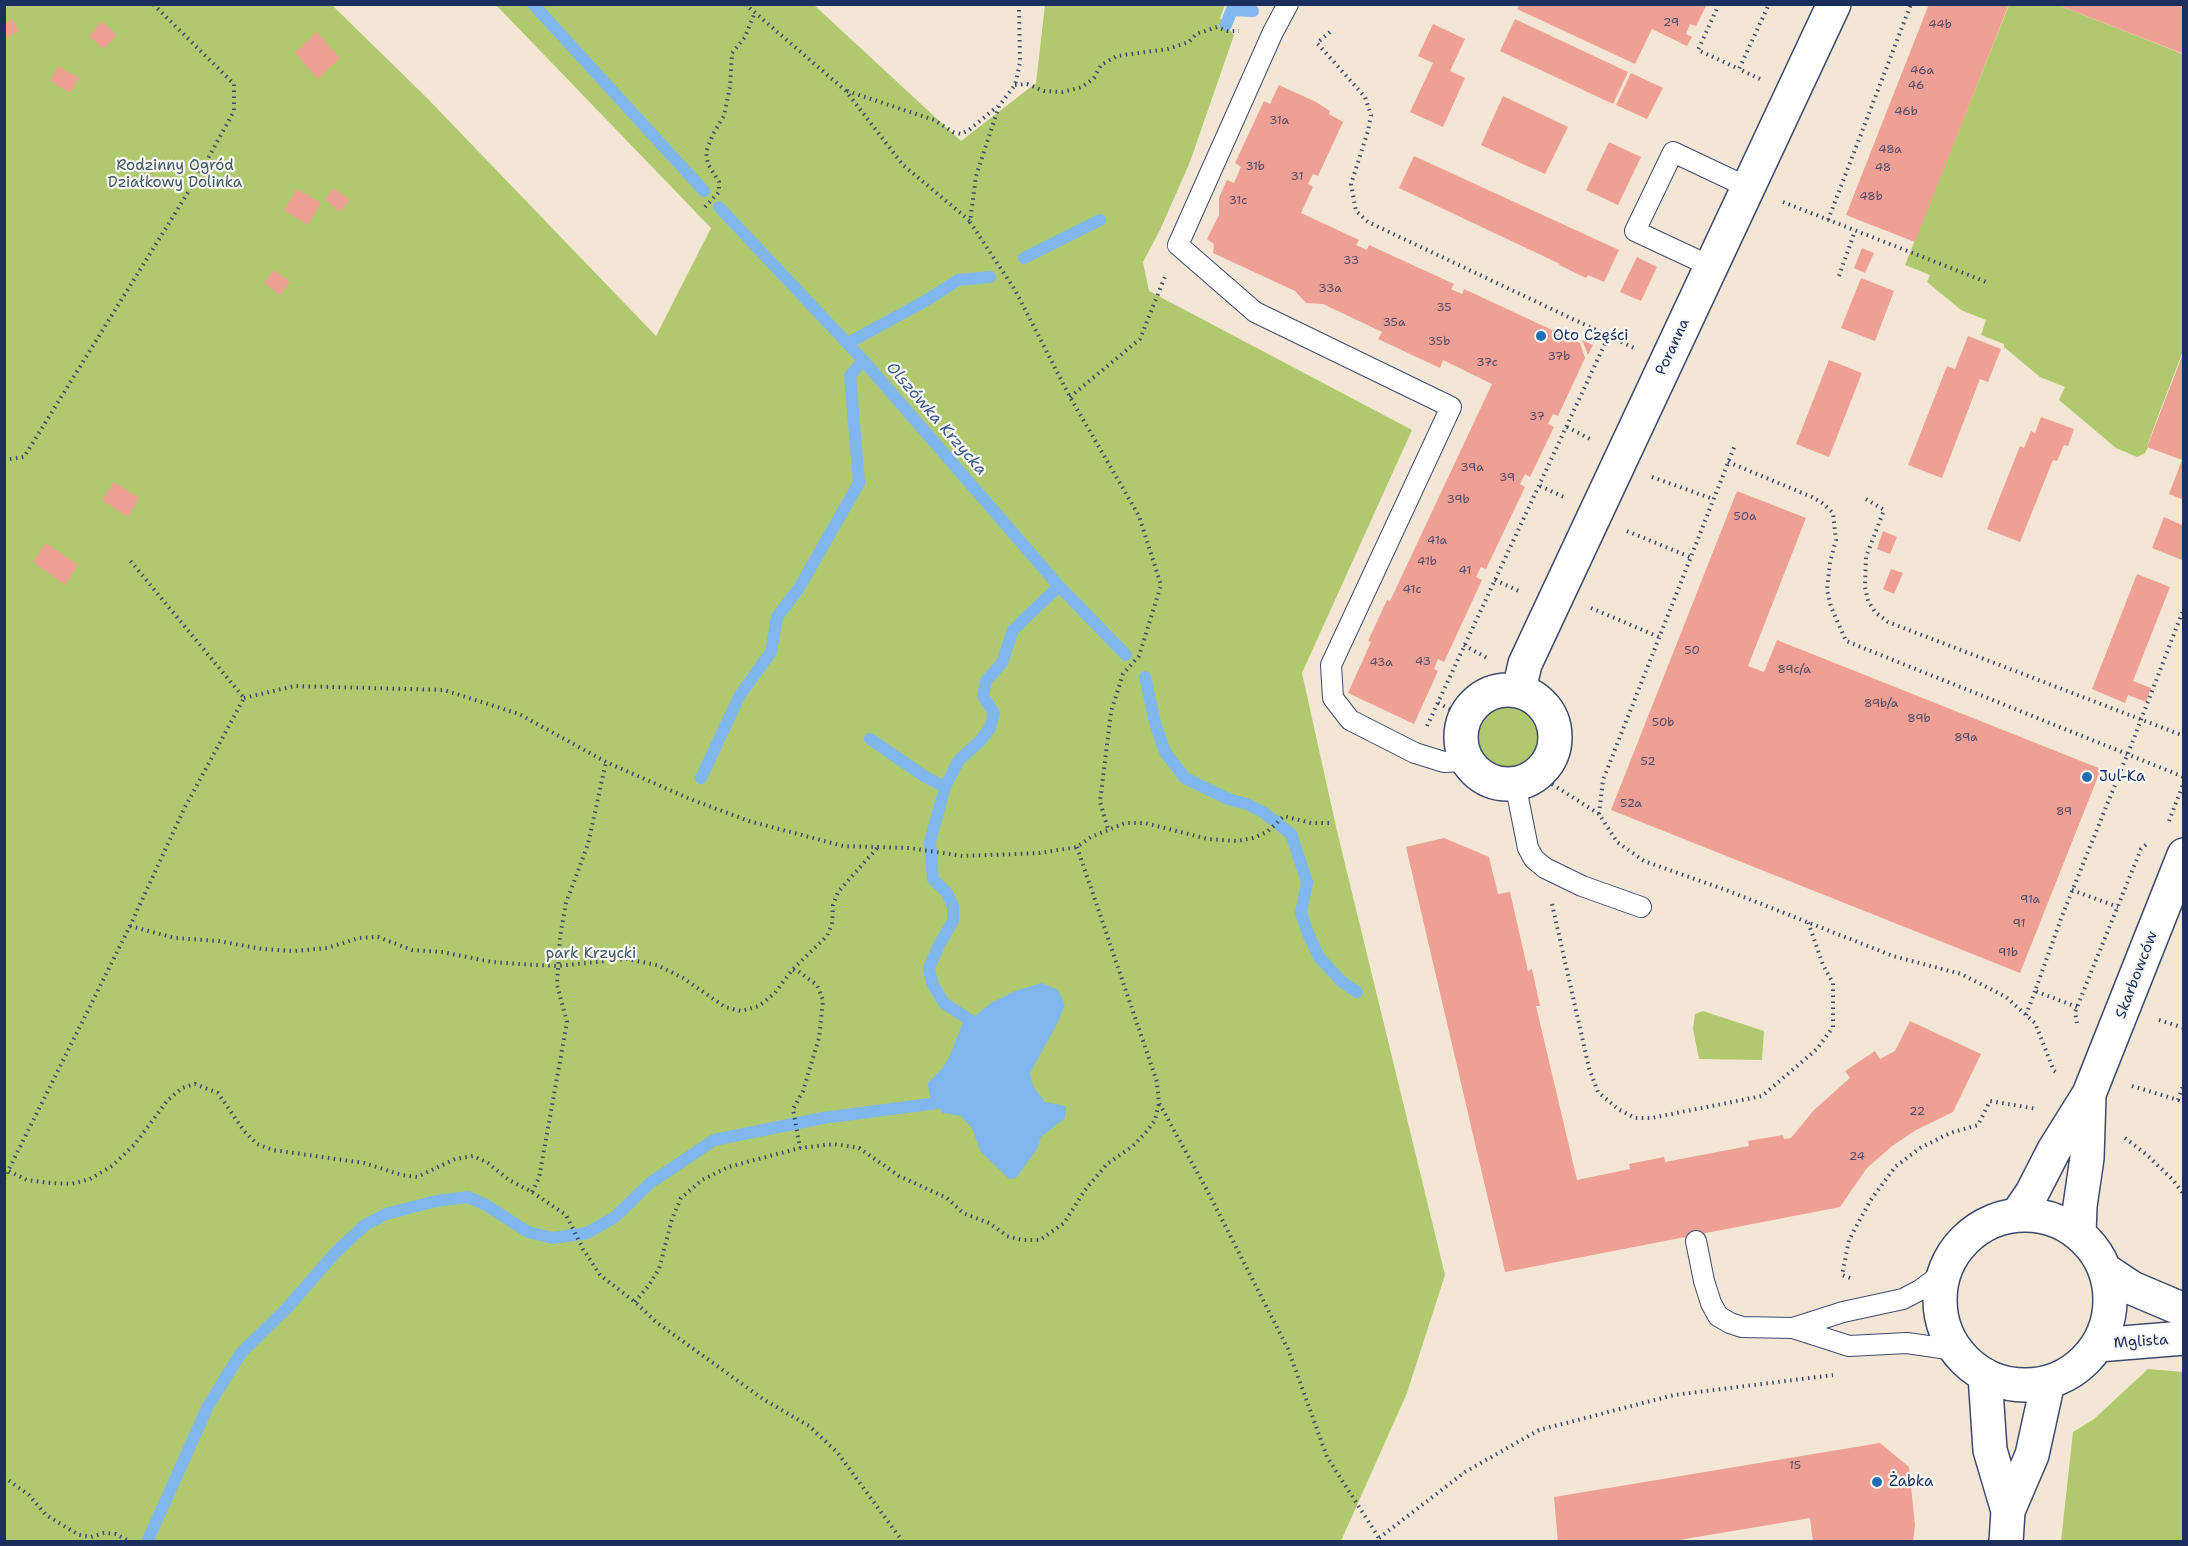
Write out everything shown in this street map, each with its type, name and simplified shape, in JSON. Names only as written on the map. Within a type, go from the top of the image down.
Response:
[{"type":"street","name":"Poranna","points":[[1519,690],[1524,664],[1834,4]]},
{"type":"street","points":[[1519,690],[1537,699],[1549,713],[1555,737],[1551,757],[1527,778],[1497,782],[1484,777],[1468,761],[1451,710],[1473,705],[1482,697],[1497,691],[1519,690]]},
{"type":"street","name":"Skarbowców","points":[[2017,1215],[2032,1193],[2054,1150],[2076,1086],[2184,855]]},
{"type":"street","name":"Skarbowców","points":[[2076,1086],[2086,1158],[2079,1206],[2079,1234]]},
{"type":"street","points":[[2017,1215],[2040,1215],[2061,1222],[2079,1234],[2095,1251],[2105,1270],[2111,1295],[2108,1321],[2098,1345],[2085,1361],[2068,1374],[2048,1382],[2016,1385],[1985,1375],[1968,1364],[1955,1350],[1945,1332],[1940,1312],[1943,1273],[1952,1255],[1964,1240],[1980,1228],[1998,1219],[2017,1215]]},
{"type":"street","points":[[2105,1270],[2132,1288],[2184,1310]]},
{"type":"street","name":"Mglista","points":[[2098,1345],[2184,1338]]},
{"type":"street","points":[[1985,1375],[1990,1450],[2007,1526]]},
{"type":"street","points":[[2007,1526],[2032,1455],[2048,1382]]},
{"type":"lane","points":[[1288,4],[1273,32],[1178,245],[1255,312],[1451,407],[1331,665],[1333,698],[1350,720],[1415,753],[1443,762],[1468,761]]},
{"type":"lane","points":[[1710,266],[1635,231],[1673,152],[1747,187]]},
{"type":"lane","points":[[1527,778],[1528,848],[1534,859],[1545,868],[1582,886],[1641,907]]},
{"type":"lane","points":[[1696,1241],[1710,1303],[1718,1316],[1742,1328],[1794,1328],[1843,1312],[1903,1299],[1943,1273]]},
{"type":"lane","points":[[1794,1328],[1849,1346],[1907,1343],[1955,1350]]},
{"type":"path","points":[[4,460],[24,457],[200,173],[234,111],[234,84],[153,4]]},
{"type":"path","points":[[745,4],[846,91],[903,165],[970,222],[1015,290],[1070,397],[1139,516],[1161,585],[1139,656],[1123,674],[1111,712],[1100,802],[1108,829]]},
{"type":"path","points":[[846,91],[934,120],[953,132],[961,134],[969,130],[999,106],[1015,85],[1020,63],[1019,4]]},
{"type":"path","points":[[1719,4],[1698,50],[1792,93]]},
{"type":"path","points":[[1739,69],[1769,4]]},
{"type":"path","points":[[1828,220],[1911,4]]},
{"type":"path","points":[[705,207],[719,192],[719,182],[708,164],[706,152],[724,116],[730,87],[732,53],[745,37],[755,12]]},
{"type":"path","points":[[1015,85],[1027,84],[1053,92],[1082,87],[1094,78],[1101,65],[1117,56],[1168,49],[1189,42],[1196,34],[1217,27],[1228,31]]},
{"type":"path","points":[[1330,32],[1317,43],[1365,97],[1371,115],[1351,184],[1356,211],[1368,222],[1609,335],[1451,710],[1415,753]]},
{"type":"path","points":[[970,222],[976,176],[999,106]]},
{"type":"path","points":[[1747,187],[1989,283]]},
{"type":"path","points":[[1839,276],[1855,231]]},
{"type":"path","points":[[1070,397],[1140,339],[1178,245]]},
{"type":"path","points":[[1599,814],[1603,780],[1736,445]]},
{"type":"path","points":[[1728,462],[1812,497],[1833,513],[1836,540],[1830,562],[1827,590],[1831,607],[1846,641],[2184,777]]},
{"type":"path","points":[[1866,499],[1884,510],[1866,557],[1865,587],[1868,601],[1875,612],[1888,622],[2184,736]]},
{"type":"path","points":[[1594,518],[1690,557]]},
{"type":"path","points":[[128,558],[244,698]]},
{"type":"path","points":[[1557,593],[1659,637]]},
{"type":"path","points":[[2026,1015],[2072,890],[2128,754],[2184,608]]},
{"type":"path","points":[[4,1179],[130,926],[184,810],[244,698],[294,686],[444,690],[519,714],[606,762],[690,799],[749,821],[843,846],[909,849],[963,856],[1040,853],[1077,847],[1091,837],[1125,823],[1145,823],[1208,838],[1237,841],[1267,832],[1284,816],[1311,823],[1330,823]]},
{"type":"path","points":[[532,1192],[539,1178],[567,1022],[557,985],[557,966],[566,903],[588,844],[606,762]]},
{"type":"path","points":[[1527,778],[1550,784],[1599,814],[1617,842],[1644,861],[1808,921],[1893,956],[1961,974],[2006,997],[2035,1023],[2054,1071],[2076,1086]]},
{"type":"path","points":[[130,926],[175,938],[218,941],[262,949],[294,951],[327,948],[359,938],[378,937],[412,950],[442,952],[492,962],[557,966],[627,959],[657,965],[683,978],[725,1007],[741,1011],[759,1006],[775,993],[792,970],[827,936],[832,924],[832,905],[838,892],[878,847]]},
{"type":"path","points":[[1077,847],[1156,1082],[1159,1103],[1207,1190],[1288,1348],[1327,1457],[1379,1540],[1465,1472],[1539,1430],[1674,1395],[1840,1374]]},
{"type":"path","points":[[1545,868],[1589,1068],[1598,1092],[1635,1118],[1652,1118],[1762,1096],[1817,1049],[1833,1027],[1833,983],[1808,921]]},
{"type":"path","points":[[2072,890],[2118,907]]},
{"type":"path","points":[[792,970],[798,971],[817,985],[823,1000],[819,1038],[803,1091],[793,1109],[800,1148]]},
{"type":"path","points":[[2035,991],[2077,1007]]},
{"type":"path","points":[[2156,1019],[2184,1028]]},
{"type":"path","points":[[2126,1084],[2178,1100],[2184,1083]]},
{"type":"path","points":[[9,1171],[27,1180],[50,1183],[71,1184],[90,1179],[112,1166],[135,1144],[167,1101],[182,1088],[195,1084],[218,1093],[244,1131],[257,1144],[273,1150],[364,1163],[402,1175],[417,1177],[455,1159],[473,1156],[488,1163],[509,1180],[532,1192],[566,1215],[583,1249],[600,1275],[635,1302],[656,1322],[754,1392],[809,1426],[837,1452],[903,1542]]},
{"type":"path","points":[[1857,1281],[1842,1275],[1849,1240],[1870,1201],[1895,1167],[1930,1143],[1950,1133],[1978,1125],[1990,1101],[2048,1111]]},
{"type":"path","points":[[635,1302],[659,1269],[672,1219],[681,1198],[702,1180],[728,1167],[800,1148],[834,1144],[859,1148],[899,1176],[947,1198],[963,1213],[989,1223],[1006,1236],[1022,1240],[1040,1240],[1064,1223],[1085,1190],[1107,1164],[1133,1146],[1148,1130],[1155,1120],[1159,1103]]},
{"type":"path","points":[[2124,1137],[2147,1155],[2184,1195]]},
{"type":"path","points":[[4,1477],[29,1495],[46,1515],[79,1535],[91,1537],[104,1533],[116,1534],[130,1541]]},
{"type":"green space","name":"park Krzycki","points":[[5,5],[332,5],[427,98],[656,336],[711,228],[496,5],[814,5],[961,141],[1036,83],[1045,5],[1225,5],[1220,18],[1234,35],[1190,162],[1143,262],[1149,291],[1412,430],[1302,673],[1337,831],[1445,1275],[1407,1393],[1341,1541],[5,1542]]},
{"type":"green space","points":[[2009,5],[2058,5],[2183,54],[2183,351],[2148,447],[2145,453],[2137,457],[2116,448],[2059,400],[2065,387],[2040,377],[2004,347],[2004,344],[1981,335],[1986,320],[1961,310],[1927,282],[1930,275],[1905,265]]},
{"type":"green space","points":[[1501,706],[1513,706],[1529,715],[1536,725],[1538,737],[1536,749],[1529,759],[1513,768],[1501,768],[1490,763],[1481,754],[1476,743],[1476,731],[1481,720],[1490,711]]},
{"type":"green space","points":[[1703,1011],[1764,1031],[1762,1060],[1699,1059],[1693,1029],[1695,1014]]},
{"type":"green space","points":[[2148,1369],[2183,1372],[2183,1541],[2061,1541],[2073,1432],[2094,1419]]},
{"type":"water","points":[[1042,983],[1058,990],[1065,1005],[1030,1073],[1033,1086],[1045,1102],[1066,1106],[1065,1118],[1041,1137],[1037,1149],[1016,1178],[1009,1179],[980,1151],[972,1128],[961,1116],[942,1113],[937,1103],[934,1085],[948,1071],[956,1057],[970,1020],[991,1003],[1015,991]]},
{"type":"building","points":[[1519,4],[1707,4],[1696,26],[1690,24],[1686,34],[1692,37],[1687,46],[1652,29],[1635,64],[1517,9]]},
{"type":"building","points":[[1929,4],[2009,4],[1915,242],[1846,215]]},
{"type":"building","points":[[2184,4],[2184,54],[2058,5]]},
{"type":"building","points":[[12,19],[19,31],[4,39],[4,23]]},
{"type":"building","points":[[1515,19],[1628,72],[1613,104],[1500,51]]},
{"type":"building","points":[[102,21],[117,35],[104,49],[89,36]]},
{"type":"building","points":[[1433,24],[1465,39],[1450,71],[1465,78],[1443,127],[1410,112],[1433,63],[1418,56]]},
{"type":"building","points":[[317,32],[340,58],[318,79],[295,53]]},
{"type":"building","points":[[58,66],[79,78],[70,93],[50,81]]},
{"type":"building","points":[[1631,73],[1663,88],[1647,119],[1616,105]]},
{"type":"building","points":[[1279,85],[1316,102],[1330,111],[1329,114],[1343,122],[1318,176],[1313,174],[1308,184],[1313,187],[1301,213],[1359,240],[1356,245],[1367,250],[1369,245],[1454,284],[1451,289],[1462,294],[1464,289],[1580,343],[1585,358],[1558,416],[1553,414],[1548,424],[1554,427],[1530,477],[1525,474],[1520,484],[1525,487],[1486,569],[1481,567],[1476,577],[1482,580],[1444,662],[1438,659],[1434,669],[1438,671],[1414,724],[1348,693],[1387,600],[1390,601],[1492,384],[1443,360],[1440,368],[1378,339],[1382,332],[1323,304],[1306,303],[1295,291],[1213,253],[1214,244],[1207,239],[1219,215],[1219,198],[1227,180],[1234,183],[1241,167],[1235,163],[1264,101],[1270,104]]},
{"type":"building","points":[[1503,96],[1568,127],[1545,174],[1481,145]]},
{"type":"building","points":[[1609,142],[1641,157],[1618,205],[1586,190]]},
{"type":"building","points":[[1414,156],[1619,250],[1604,282],[1588,275],[1586,278],[1399,188]]},
{"type":"building","points":[[334,188],[350,200],[340,212],[325,199]]},
{"type":"building","points":[[297,189],[321,203],[308,225],[284,210]]},
{"type":"building","points":[[1862,248],[1874,253],[1865,273],[1854,268]]},
{"type":"building","points":[[1637,257],[1657,267],[1641,301],[1620,292]]},
{"type":"building","points":[[274,270],[290,282],[280,295],[264,283]]},
{"type":"building","points":[[1861,278],[1894,291],[1875,341],[1841,328]]},
{"type":"building","points":[[1968,336],[2001,349],[1988,382],[1980,379],[1942,478],[1908,465],[1947,366],[1955,369]]},
{"type":"building","points":[[1582,340],[1593,345],[1588,355]]},
{"type":"building","points":[[2184,351],[2184,500],[2169,494],[2182,460],[2147,447]]},
{"type":"building","points":[[1829,360],[1862,373],[1829,457],[1796,444]]},
{"type":"building","points":[[2041,417],[2074,429],[2068,446],[2064,445],[2057,461],[2053,460],[2020,542],[1987,529],[2020,446],[2024,448],[2031,431],[2035,433]]},
{"type":"building","points":[[114,482],[139,498],[128,517],[102,500]]},
{"type":"building","points":[[1737,491],[1806,518],[1748,666],[1764,672],[1777,640],[2101,769],[2020,973],[1611,810]]},
{"type":"building","points":[[2164,517],[2184,526],[2182,560],[2152,548]]},
{"type":"building","points":[[1883,531],[1897,537],[1890,554],[1877,549]]},
{"type":"building","points":[[46,543],[78,565],[65,585],[33,562]]},
{"type":"building","points":[[1891,569],[1903,573],[1894,594],[1883,589]]},
{"type":"building","points":[[2137,574],[2170,587],[2133,681],[2151,688],[2146,702],[2128,695],[2125,703],[2092,689]]},
{"type":"building","points":[[1444,838],[1489,857],[1498,894],[1510,892],[1528,971],[1532,969],[1540,1006],[1536,1006],[1577,1180],[1630,1169],[1629,1164],[1664,1157],[1665,1162],[1749,1146],[1748,1141],[1783,1135],[1784,1139],[1791,1138],[1814,1110],[1850,1078],[1845,1071],[1875,1051],[1880,1059],[1895,1051],[1910,1021],[1981,1054],[1953,1112],[1916,1130],[1892,1146],[1867,1168],[1840,1207],[1505,1272],[1406,847]]},
{"type":"building","points":[[1880,1443],[1909,1467],[1915,1525],[1913,1542],[1813,1542],[1810,1518],[1667,1542],[1558,1542],[1554,1497]]},
{"type":"waterway","name":"Olszówka Krzycka","points":[[533,4],[704,191]]},
{"type":"waterway","points":[[1226,25],[1234,4]]},
{"type":"waterway","points":[[1233,10],[1253,11]]},
{"type":"waterway","name":"Olszówka Krzycka","points":[[719,207],[863,360],[1059,586],[1126,655]]},
{"type":"waterway","points":[[1024,258],[1100,220]]},
{"type":"waterway","points":[[848,343],[927,300],[958,280],[990,277]]},
{"type":"waterway","points":[[701,778],[740,695],[771,652],[777,617],[799,588],[859,483],[850,376],[863,360]]},
{"type":"waterway","points":[[147,1542],[208,1406],[241,1353],[287,1308],[336,1252],[365,1225],[386,1214],[436,1201],[468,1197],[486,1205],[528,1232],[553,1238],[587,1233],[615,1217],[650,1183],[714,1140],[823,1118],[937,1103],[934,1085],[948,1071],[956,1057],[970,1020],[944,1003],[932,983],[929,968],[953,921],[953,906],[947,893],[933,879],[930,842],[945,787],[959,760],[980,741],[990,728],[994,713],[983,696],[986,681],[1002,663],[1013,630],[1059,586]]},
{"type":"waterway","name":"Olszówka Krzycka","points":[[1145,677],[1156,726],[1165,752],[1185,778],[1228,799],[1247,804],[1263,812],[1291,834],[1307,882],[1301,913],[1307,931],[1319,957],[1341,981],[1357,992]]},
{"type":"waterway","points":[[870,739],[924,776],[945,787]]},
{"type":"place","name":"Oto Części","points":[[1541,336]]},
{"type":"place","name":"Jul-Ka","points":[[2087,777]]},
{"type":"place","name":"Żabka","points":[[1877,1482]]},
{"type":"park label","name":"Rodzinny Ogród Działkowy Dolinka","points":[[175,174]]}]
